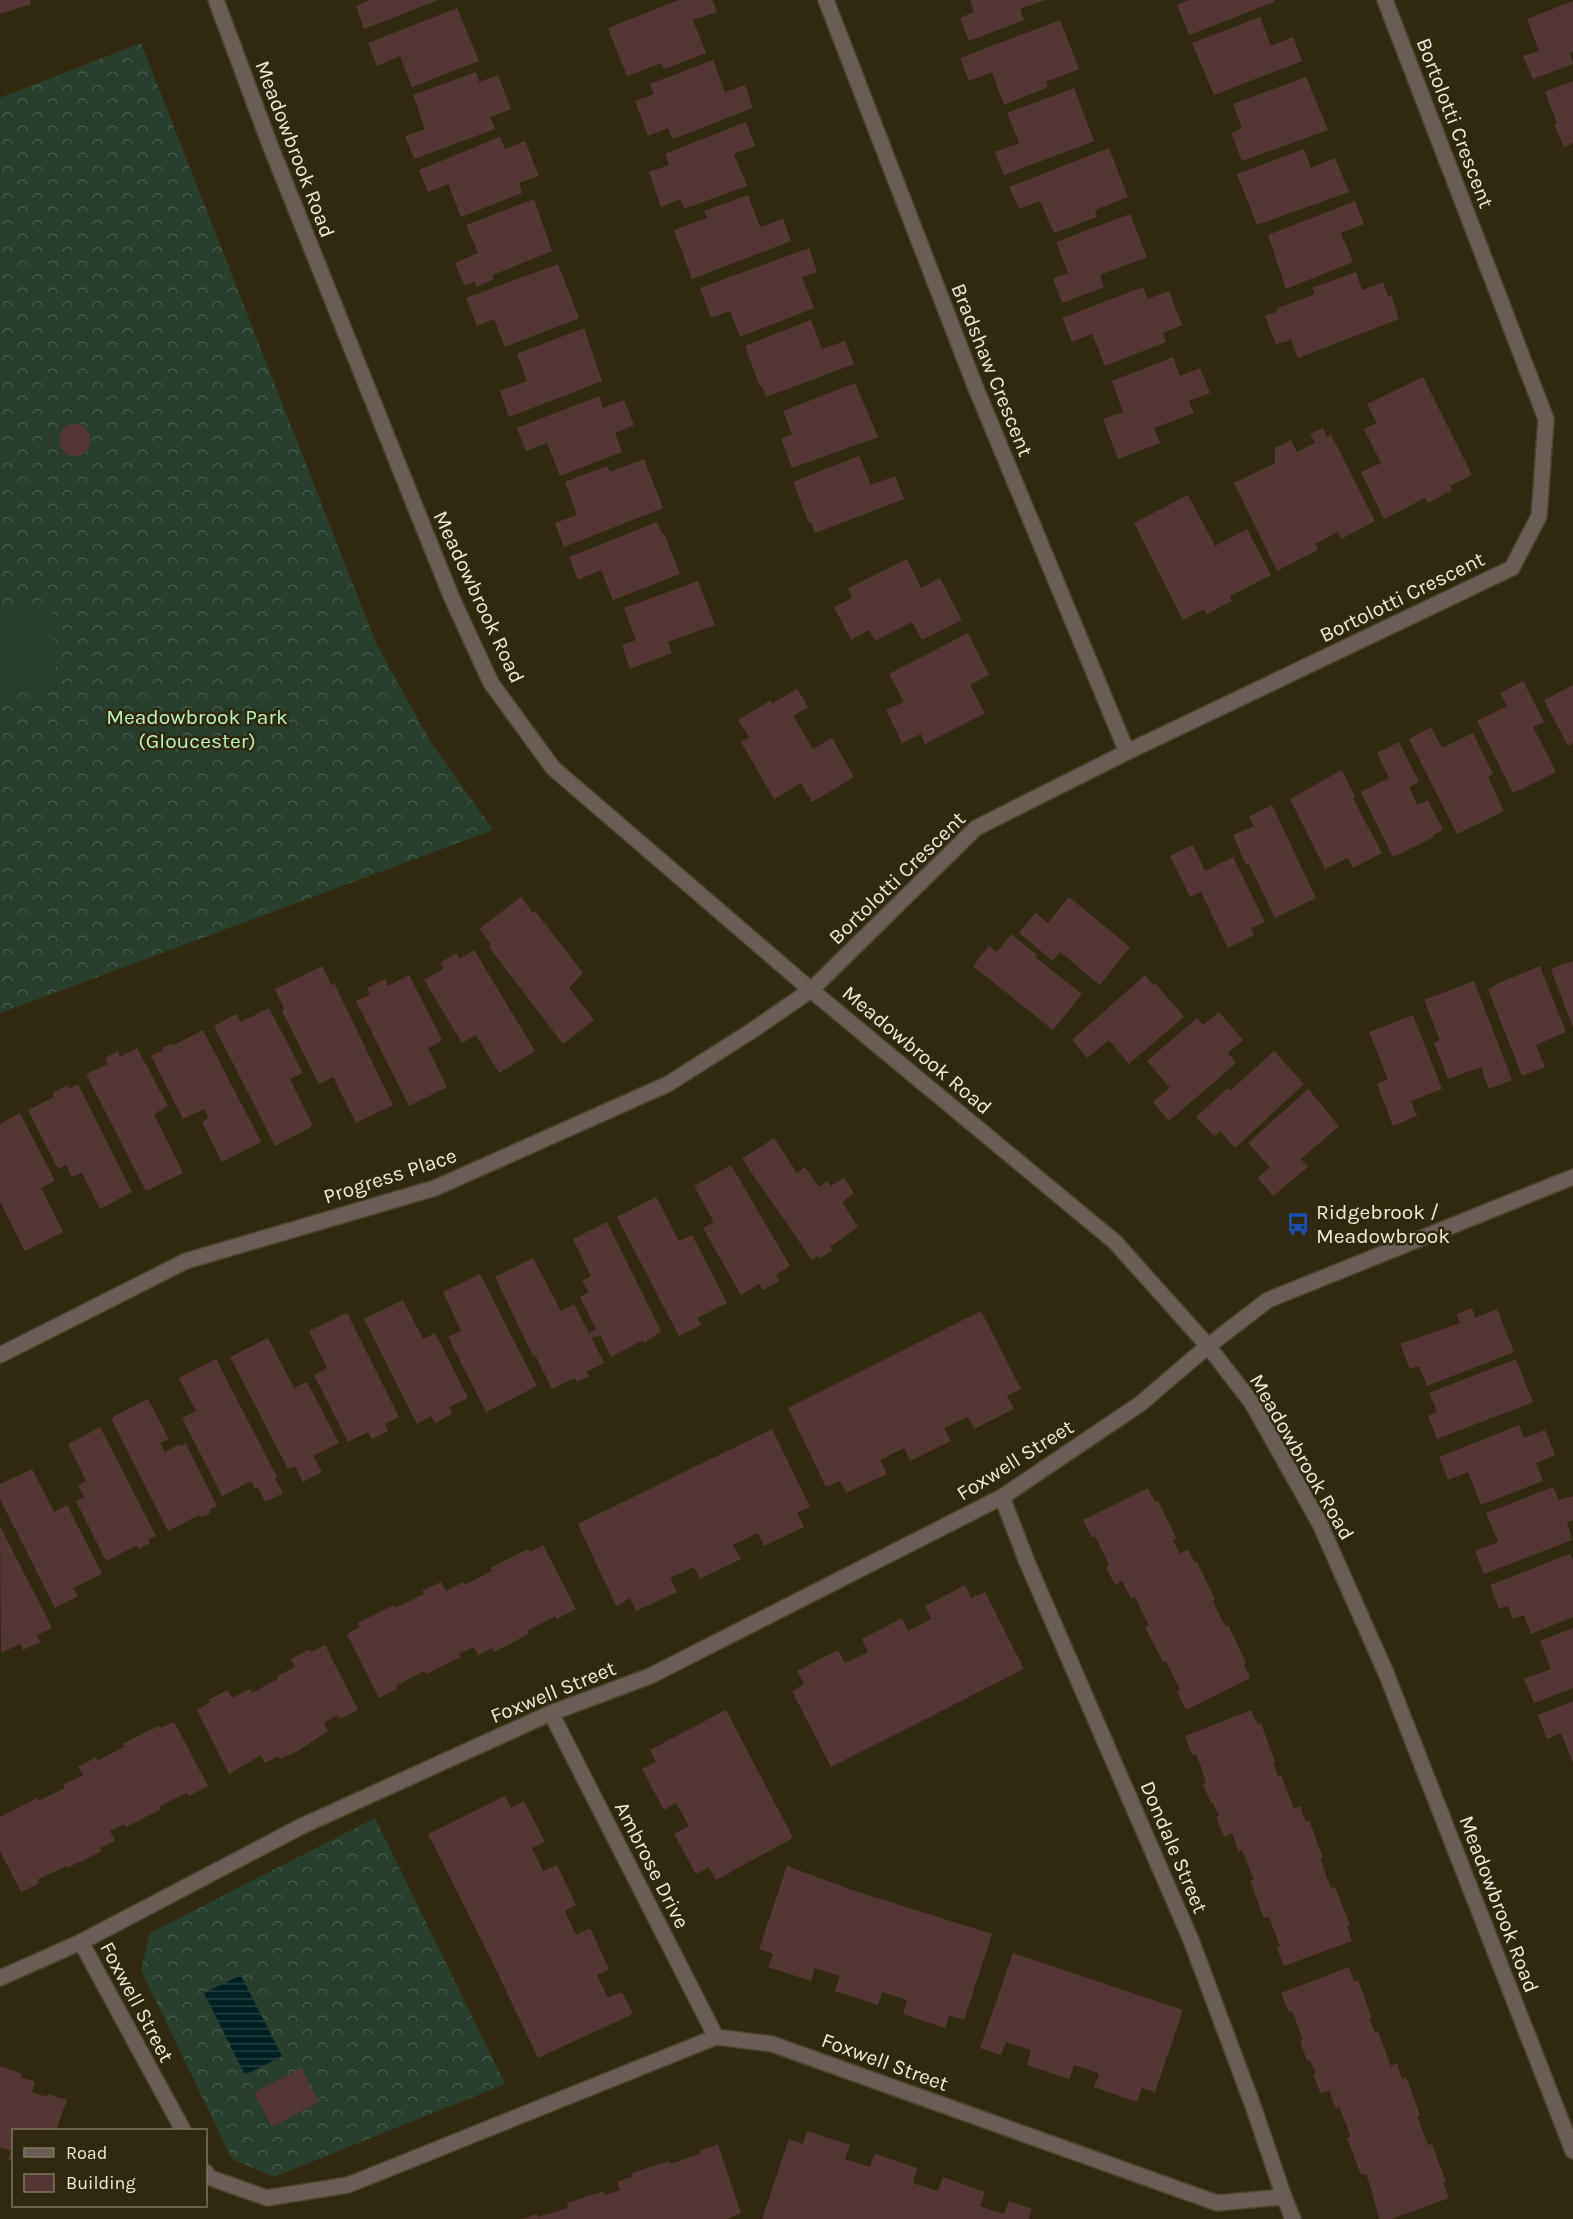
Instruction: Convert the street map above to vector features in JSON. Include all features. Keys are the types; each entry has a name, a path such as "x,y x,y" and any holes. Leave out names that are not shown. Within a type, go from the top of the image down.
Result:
{"street":[{"name":"Meadowbrook Road","path":"216,0 270,145 446,585 491,683 554,768 811,990 1115,1242 1208,1346 1252,1403 1320,1524 1386,1673 1573,2151"},
{"name":"Bradshaw Crescent","path":"826,0 975,386 1127,752"},
{"name":"Bortolotti Crescent","path":"811,990 976,828 1127,752 1512,568 1539,516 1546,419 1385,0"},
{"name":"Progress Place","path":"0,1355 186,1261 435,1188 668,1084 811,990"},
{"name":"Foxwell Street","path":"182,2129 81,1942 302,1826 551,1713 650,1676 1002,1497 1140,1404 1208,1346 1268,1300 1573,1177"},
{"name":"Dondale Street","path":"1002,1497 1027,1562 1191,1940 1293,2219"},
{"name":"Ambrose Drive","path":"551,1713 716,2037"},
{"path":"0,1978 81,1942"},
{"name":"Foxwell Street","path":"207,2174 208,2177 267,2198 348,2185 716,2037 772,2044 1217,2203 1284,2197"}],"green space":[{"name":"Meadowbrook Park (Gloucester)","path":"141,43 376,643 430,741 493,830 0,1013 0,98"},
{"path":"52,606 57,688 0,691 0,609"},
{"path":"375,1818 505,2084 274,2177 232,2159 141,1970 150,1933"}],"water":[{"path":"241,1975 282,2056 245,2075 204,1993"}],"building":[{"path":"0,0 30,0 31,4 0,14"},
{"path":"370,0 438,0 364,29 356,6"},
{"path":"679,0 712,0 717,12 693,20 706,53 664,69 661,63 627,76 608,28"},
{"path":"970,0 1045,0 1020,9 1024,20 969,41 960,18 974,12"},
{"path":"1189,0 1274,0 1274,2 1189,35 1177,5"},
{"path":"1573,1 1573,52 1570,53 1573,64 1533,79 1523,56 1539,51 1527,19"},
{"path":"457,8 479,61 412,87 400,56 377,66 368,43"},
{"path":"1260,17 1271,46 1293,37 1302,61 1214,95 1192,43"},
{"path":"1060,20 1079,69 1046,82 1048,87 1004,105 992,72 969,81 960,58"},
{"path":"713,60 725,92 745,85 753,108 673,139 668,128 648,136 635,101 654,94 650,84"},
{"path":"476,72 479,82 498,75 511,109 490,117 495,129 414,159 405,136 425,129 413,95"},
{"path":"1306,77 1328,130 1242,161 1231,133 1242,128 1233,104"},
{"path":"1573,81 1573,143 1564,147 1554,124 1557,123 1545,92"},
{"path":"1074,88 1094,141 1004,175 995,152 1019,143 1007,113"},
{"path":"746,122 755,146 734,154 747,186 684,209 680,199 661,207 649,172 669,165 665,154"},
{"path":"500,137 505,149 525,141 539,176 519,183 522,193 461,217 448,184 428,192 419,170"},
{"path":"1109,148 1128,197 1095,210 1097,217 1054,233 1040,201 1019,209 1009,187"},
{"path":"1304,149 1311,168 1335,158 1349,192 1257,225 1237,174"},
{"path":"748,195 760,227 783,219 791,241 692,279 674,230 707,218 704,211"},
{"path":"534,199 552,251 493,275 494,279 476,287 475,282 464,285 455,263 478,253 466,225"},
{"path":"1355,201 1364,224 1341,233 1353,262 1286,289 1268,235"},
{"path":"1130,214 1147,257 1100,275 1104,287 1062,303 1053,279 1068,273 1056,242"},
{"path":"809,248 817,272 802,277 814,308 740,337 730,311 711,318 700,288"},
{"path":"558,264 579,318 505,347 494,319 477,326 466,298"},
{"path":"1356,272 1362,290 1383,282 1388,297 1391,295 1399,319 1298,358 1291,340 1276,344 1265,316 1276,312 1278,308 1315,294 1312,288"},
{"path":"1143,287 1148,299 1169,291 1182,325 1163,333 1166,342 1105,366 1092,334 1072,342 1062,318"},
{"path":"811,320 822,349 845,341 854,364 766,397 745,346"},
{"path":"584,328 602,381 509,417 500,391 527,381 517,354"},
{"path":"1173,357 1180,376 1200,368 1210,393 1189,401 1194,413 1154,428 1160,443 1118,459 1103,419 1123,412 1112,381"},
{"path":"1423,377 1472,475 1450,486 1452,490 1428,503 1425,498 1384,519 1361,472 1381,463 1364,429 1377,423 1367,404"},
{"path":"855,383 878,437 792,468 781,439 792,434 783,411"},
{"path":"599,396 603,408 624,400 634,425 615,433 622,452 560,476 547,443 526,451 517,428"},
{"path":"75,424 86,429 91,440 86,451 75,456 64,451 59,440 64,429"},
{"path":"1323,428 1327,437 1331,435 1375,521 1341,539 1338,532 1315,544 1318,550 1277,571 1234,483 1275,463 1275,448 1291,440 1297,452 1315,443 1310,434"},
{"path":"859,456 871,485 895,476 904,499 815,533 793,482"},
{"path":"644,459 663,508 564,547 555,523 577,515 565,482 607,466 610,472"},
{"path":"1188,495 1215,546 1247,529 1271,575 1230,596 1232,601 1207,614 1204,609 1183,620 1134,523"},
{"path":"657,522 662,534 664,533 680,574 613,600 601,570 578,580 569,557"},
{"path":"907,559 921,588 940,578 962,620 922,640 912,622 875,641 869,630 851,640 834,607 852,598 848,588"},
{"path":"698,581 715,625 668,642 672,653 630,669 622,645 636,640 624,608"},
{"path":"968,633 989,675 970,685 985,713 925,744 921,734 902,743 886,710 904,702 889,674"},
{"path":"1523,681 1544,722 1533,727 1556,772 1513,793 1477,721 1507,706 1500,693"},
{"path":"1573,685 1573,743 1568,746 1544,700"},
{"path":"797,689 808,707 793,716 813,749 832,738 854,777 812,802 801,783 774,799 741,742 749,737 738,720 771,700 772,704"},
{"path":"1431,727 1442,748 1473,733 1493,774 1488,777 1504,811 1457,834 1409,739"},
{"path":"1399,742 1419,782 1409,787 1417,805 1428,800 1443,830 1433,835 1434,837 1393,857 1361,792 1389,778 1377,753"},
{"path":"1342,770 1355,797 1353,799 1382,853 1353,868 1348,858 1325,869 1290,799"},
{"path":"1272,805 1316,898 1275,918 1249,864 1246,865 1233,835 1254,826 1249,817"},
{"path":"1193,845 1205,871 1233,857 1265,922 1251,928 1254,935 1228,948 1201,892 1190,897 1170,856"},
{"path":"521,897 533,913 535,911 583,973 569,988 594,1020 563,1044 489,947 491,944 479,929"},
{"path":"1069,897 1130,947 1100,985 1060,952 1053,961 1019,933 1035,913 1048,923"},
{"path":"1011,934 1037,955 1035,957 1082,994 1053,1030 973,966 989,946 997,952"},
{"path":"474,950 535,1051 499,1073 476,1035 462,1043 424,980 443,969 440,963 456,953 459,959"},
{"path":"1573,961 1573,1028 1551,969"},
{"path":"322,966 331,985 334,983 393,1105 356,1123 333,1077 319,1084 282,1011 284,1009 275,989"},
{"path":"1540,966 1566,1032 1536,1045 1545,1067 1522,1076 1488,989"},
{"path":"409,975 442,1040 428,1048 447,1087 409,1106 356,1001 370,995 367,988 385,979 388,986"},
{"path":"1145,975 1153,985 1155,983 1184,1017 1129,1064 1109,1040 1087,1058 1072,1040"},
{"path":"1474,981 1512,1080 1489,1089 1481,1067 1448,1079 1434,1043 1440,1040 1424,1000"},
{"path":"269,1008 303,1073 290,1079 313,1126 275,1146 214,1026 236,1014 241,1022"},
{"path":"1219,1012 1243,1040 1228,1053 1236,1063 1169,1121 1153,1102 1170,1088 1147,1061 1197,1018 1203,1025"},
{"path":"1413,1015 1442,1089 1411,1101 1417,1116 1393,1126 1377,1084 1388,1079 1369,1032"},
{"path":"203,1030 261,1142 222,1162 202,1122 209,1118 204,1109 183,1119 151,1056 163,1050 162,1048 171,1044 172,1046"},
{"path":"137,1048 168,1106 154,1114 183,1173 146,1191 86,1074 108,1064 105,1058 118,1051 120,1057"},
{"path":"1274,1051 1304,1084 1235,1148 1220,1131 1214,1136 1196,1117 1228,1088 1230,1091"},
{"path":"78,1084 132,1192 100,1209 82,1173 72,1177 66,1165 58,1169 28,1110 54,1097 53,1093 68,1085 69,1089"},
{"path":"1308,1089 1339,1126 1301,1159 1308,1167 1273,1196 1258,1178 1270,1167 1248,1143"},
{"path":"20,1113 55,1181 41,1188 63,1232 25,1251 0,1202 0,1124"},
{"path":"774,1138 797,1173 805,1167 819,1187 827,1181 831,1186 844,1178 854,1193 842,1202 858,1227 830,1247 833,1250 820,1258 818,1256 812,1260 742,1159"},
{"path":"731,1165 790,1266 776,1275 779,1281 763,1290 759,1284 741,1295 703,1228 714,1222 694,1186"},
{"path":"656,1197 679,1241 692,1235 727,1303 697,1318 701,1325 679,1336 617,1217"},
{"path":"607,1222 661,1331 644,1343 643,1340 611,1357 601,1336 591,1337 604,1363 586,1372 589,1376 577,1382 575,1378 552,1389 535,1355 533,1356 495,1277 533,1258 561,1311 574,1304 589,1333 596,1329 580,1297 589,1292 582,1281 591,1276 573,1239"},
{"path":"480,1274 537,1386 486,1412 448,1337 461,1331 443,1292"},
{"path":"403,1300 423,1339 435,1333 468,1398 449,1407 452,1414 435,1423 431,1416 417,1424 364,1319"},
{"path":"1472,1308 1475,1318 1497,1309 1514,1352 1427,1386 1419,1366 1410,1369 1400,1344 1460,1323 1456,1314"},
{"path":"981,1311 1021,1389 1007,1396 1014,1409 974,1429 968,1417 944,1428 951,1441 910,1461 904,1448 880,1460 887,1474 846,1493 840,1481 826,1487 788,1408"},
{"path":"347,1313 399,1417 385,1424 388,1431 372,1439 368,1432 348,1442 314,1375 327,1368 309,1331"},
{"path":"268,1338 294,1388 307,1382 339,1443 313,1456 322,1472 303,1482 295,1466 288,1469 230,1357"},
{"path":"216,1359 283,1493 265,1502 258,1487 255,1489 251,1481 222,1496 182,1418 196,1411 179,1378"},
{"path":"1516,1359 1533,1402 1437,1439 1428,1416 1437,1412 1429,1393"},
{"path":"148,1399 169,1439 160,1443 165,1452 180,1444 181,1446 186,1444 217,1506 209,1510 210,1513 201,1517 199,1515 168,1531 111,1418"},
{"path":"1519,1425 1524,1438 1545,1430 1555,1455 1536,1463 1543,1481 1481,1505 1468,1472 1448,1480 1439,1457"},
{"path":"100,1427 156,1536 149,1539 150,1543 139,1549 137,1545 106,1561 76,1501 84,1497 78,1485 86,1481 68,1444"},
{"path":"772,1429 810,1507 797,1513 804,1527 764,1546 758,1533 733,1545 741,1559 700,1579 694,1567 670,1578 677,1592 636,1611 630,1598 616,1606 578,1524"},
{"path":"32,1469 54,1512 67,1505 102,1574 73,1588 78,1596 55,1608 0,1499 0,1484"},
{"path":"1553,1487 1559,1500 1573,1496 1573,1520 1567,1522 1572,1540 1484,1574 1475,1551 1498,1542 1486,1513"},
{"path":"1148,1488 1155,1502 1158,1501 1177,1539 1173,1540 1180,1554 1188,1549 1195,1563 1197,1562 1215,1599 1213,1601 1218,1612 1226,1627 1228,1625 1246,1663 1244,1664 1250,1678 1186,1710 1177,1692 1180,1690 1166,1661 1163,1662 1145,1627 1149,1626 1135,1597 1131,1598 1122,1581 1115,1585 1106,1567 1109,1565 1095,1536 1092,1538 1083,1520"},
{"path":"0,1526 52,1628 37,1635 40,1642 23,1650 20,1644 1,1653"},
{"path":"543,1545 576,1609 557,1619 555,1616 528,1630 529,1634 494,1652 492,1648 478,1655 474,1647 459,1654 461,1657 426,1674 424,1671 379,1698 347,1634 360,1627 358,1623 394,1605 395,1608 424,1594 422,1591 441,1582 446,1591 463,1582 465,1585 492,1571 490,1568 528,1549 530,1552"},
{"path":"1570,1554 1573,1561 1573,1617 1531,1634 1524,1615 1513,1619 1508,1606 1499,1609 1490,1585"},
{"path":"965,1585 971,1598 985,1592 1024,1669 831,1767 792,1691 804,1684 797,1671 838,1650 845,1663 868,1652 862,1639 902,1618 908,1631 931,1619 925,1606"},
{"path":"1573,1628 1573,1688 1534,1703 1524,1679 1551,1669 1540,1641"},
{"path":"325,1645 358,1710 340,1719 338,1715 324,1723 328,1731 298,1751 280,1759 278,1756 265,1763 261,1755 229,1774 197,1710 210,1702 208,1700 228,1690 232,1698 250,1689 252,1693 295,1667 291,1659 310,1649 311,1652"},
{"path":"1573,1701 1573,1763 1561,1733 1547,1739 1538,1715"},
{"path":"726,1710 793,1838 716,1880 709,1867 696,1874 674,1834 689,1826 676,1803 664,1810 642,1769 656,1762 650,1750"},
{"path":"1251,1710 1258,1725 1261,1723 1278,1776 1281,1775 1294,1809 1300,1806 1306,1822 1309,1820 1331,1888 1335,1887 1350,1925 1347,1926 1352,1941 1284,1966 1277,1948 1280,1946 1269,1917 1264,1918 1250,1881 1254,1880 1242,1850 1239,1852 1232,1833 1224,1837 1216,1817 1219,1816 1203,1784 1206,1783 1200,1764 1196,1754 1192,1755 1185,1736"},
{"path":"174,1722 208,1786 189,1796 187,1793 159,1806 161,1809 126,1827 124,1824 110,1831 115,1841 100,1848 102,1851 37,1880 39,1883 21,1892 0,1851 0,1817 37,1798 38,1801 65,1788 63,1785 83,1775 78,1767 96,1757 97,1761 124,1747 123,1744 142,1734"},
{"path":"505,1796 511,1808 524,1801 545,1842 532,1848 543,1871 557,1865 576,1905 565,1911 576,1935 590,1928 609,1969 597,1975 608,1998 622,1992 633,2014 538,2058 428,1834"},
{"path":"787,1866 852,1890 992,1934 964,2020 949,2015 945,2028 903,2014 907,2000 882,1992 878,2005 835,1991 840,1976 815,1968 811,1981 768,1967 773,1954 759,1949"},
{"path":"1013,1953 1183,2010 1155,2092 1142,2088 1137,2102 1094,2087 1099,2074 1085,2068 1074,2065 1069,2079 1027,2065 1031,2050 1006,2042 1001,2055 980,2048"},
{"path":"1349,1967 1354,1982 1358,1980 1372,2019 1369,2019 1375,2033 1378,2032 1391,2066 1397,2063 1402,2079 1406,2077 1420,2115 1417,2116 1428,2145 1432,2144 1446,2182 1443,2183 1449,2198 1391,2219 1379,2219 1366,2174 1361,2175 1347,2138 1351,2137 1339,2107 1336,2109 1329,2090 1321,2094 1313,2074 1316,2074 1310,2060 1307,2061 1300,2041 1303,2040 1296,2021 1292,2011 1289,2012 1281,1993"},
{"path":"0,2066 22,2074 20,2077 35,2082 32,2092 67,2100 56,2129 12,2129 12,2161 8,2160 11,2151 0,2147"},
{"path":"301,2068 319,2102 272,2127 254,2093"},
{"path":"807,2131 850,2145 845,2159 870,2167 875,2154 917,2168 913,2183 938,2191 943,2177 985,2192 980,2206 988,2209 1004,2214 1009,2201 1032,2209 1029,2219 762,2219 789,2139 803,2144"},
{"path":"718,2144 741,2213 727,2219 522,2219 568,2208 567,2203 604,2191 605,2195 620,2190 617,2182 633,2176 632,2173 700,2154 699,2151"}],"place":[{"name":"Ridgebrook / Meadowbrook","path":"1298,1224"}]}
